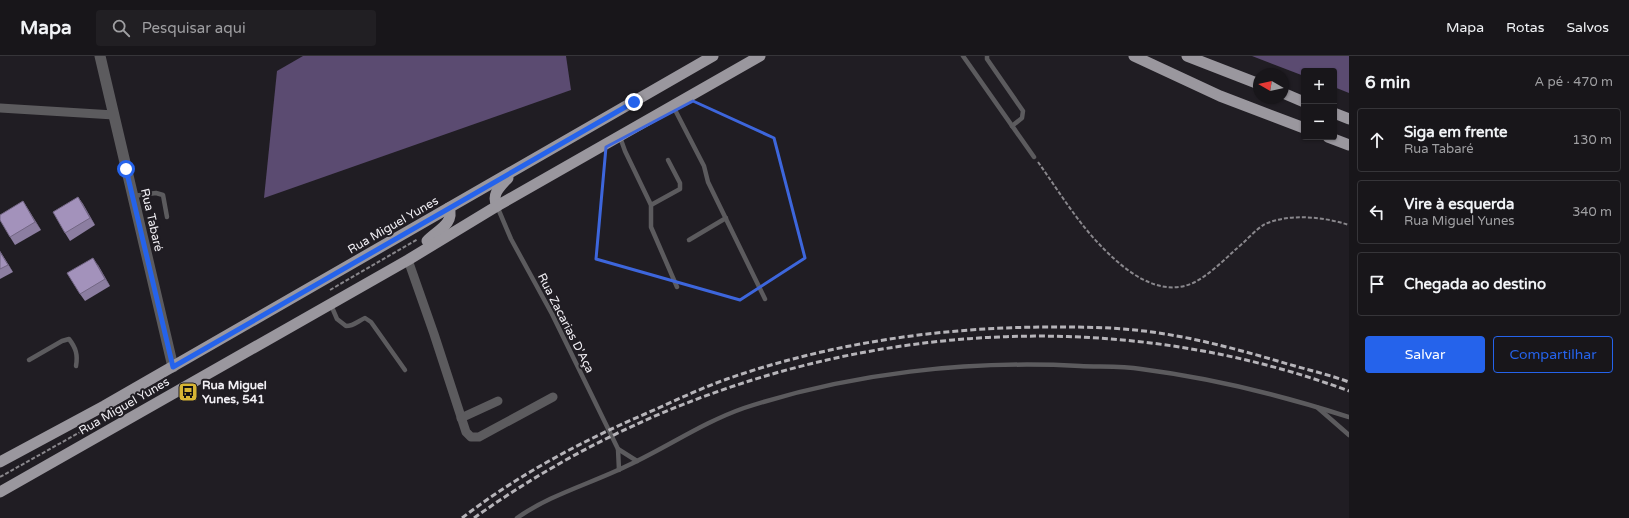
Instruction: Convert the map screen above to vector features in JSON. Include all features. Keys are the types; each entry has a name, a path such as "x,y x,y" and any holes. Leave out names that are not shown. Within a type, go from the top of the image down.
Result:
{"main road":[{"name":"Rua Miguel Yunes","path":"0,462 173,367 713,56"},
{"name":"Rua Miguel Yunes","path":"0,492 408,260 497,206 760,56"},
{"path":"747,64 766,56"},
{"path":"1134,56 1220,96 1301,127"},
{"path":"1187,56 1253,82"},
{"path":"1289,96 1301,101"},
{"path":"1337,114 1349,119"},
{"path":"1336,140 1349,145"},
{"path":"497,206 495,200 497,189 515,170"},
{"path":"424,249 427,240 449,221 449,208"}],"street":[{"name":"Rua Tabaré","path":"100,56 173,367"},
{"path":"0,108 114,115"},
{"path":"408,260 461,418 466,432 471,437 479,437 553,397"},
{"path":"461,418 498,401"}],"lane":[{"path":"963,56 1033,159"},
{"path":"987,56 1023,111 1022,118 1012,126"},
{"path":"673,106 704,166 708,182 765,299"},
{"path":"620,136 625,151 651,205 651,227 677,287"},
{"path":"651,205 680,189 680,184 668,160"},
{"path":"133,196 156,193 163,195 167,217"},
{"name":"Rua Zacarias D'Aça","path":"497,206 511,239 552,314 618,449"},
{"path":"689,240 726,218"},
{"path":"330,303 337,319 346,326 353,326 365,318 371,322 405,370"},
{"path":"29,360 62,341 69,339 77,352 78,358 76,366"},
{"path":"517,518 554,497 619,470 697,428 742,409 802,391 880,376 951,368 1047,364 1139,369 1219,382 1315,406 1349,417"},
{"path":"1315,406 1349,435"},
{"path":"618,449 637,461"},
{"path":"618,449 619,470"}],"path":[{"path":"1033,159 1037,161 1077,217 1100,245 1127,270 1153,284 1164,287 1179,287 1195,282 1211,271 1264,224 1287,218 1317,219 1349,225"}],"highlighted area":[{"path":"693,101 774,138 805,258 740,300 596,259 606,147"}],"shaded area":[{"path":"303,56 566,56 571,90 264,198 277,71"},
{"path":"1252,56 1349,56 1349,93 1337,88 1337,68 1301,68 1301,75 1289,70 1289,68 1283,68"}],"building":[{"path":"78,197 90,218 65,233 53,212"},
{"path":"23,201 35,222 10,237 0,220 0,215"},
{"path":"0,252 8,265 0,269"},
{"path":"93,258 105,279 80,294 67,273"}],"railway":[{"path":"462,518 483,502 550,460 597,436 696,391 766,366 846,347 887,340 927,334 1009,328 1082,327 1124,329 1172,335 1227,347 1349,382"},
{"path":"474,518 572,457 676,407 784,371 896,347 1010,337 1124,340 1238,358 1349,391"}],"place":[{"name":"Rua Miguel Yunes, 541","path":"188,392"}],"route":[{"path":"126,169 173,367 634,102"}]}
